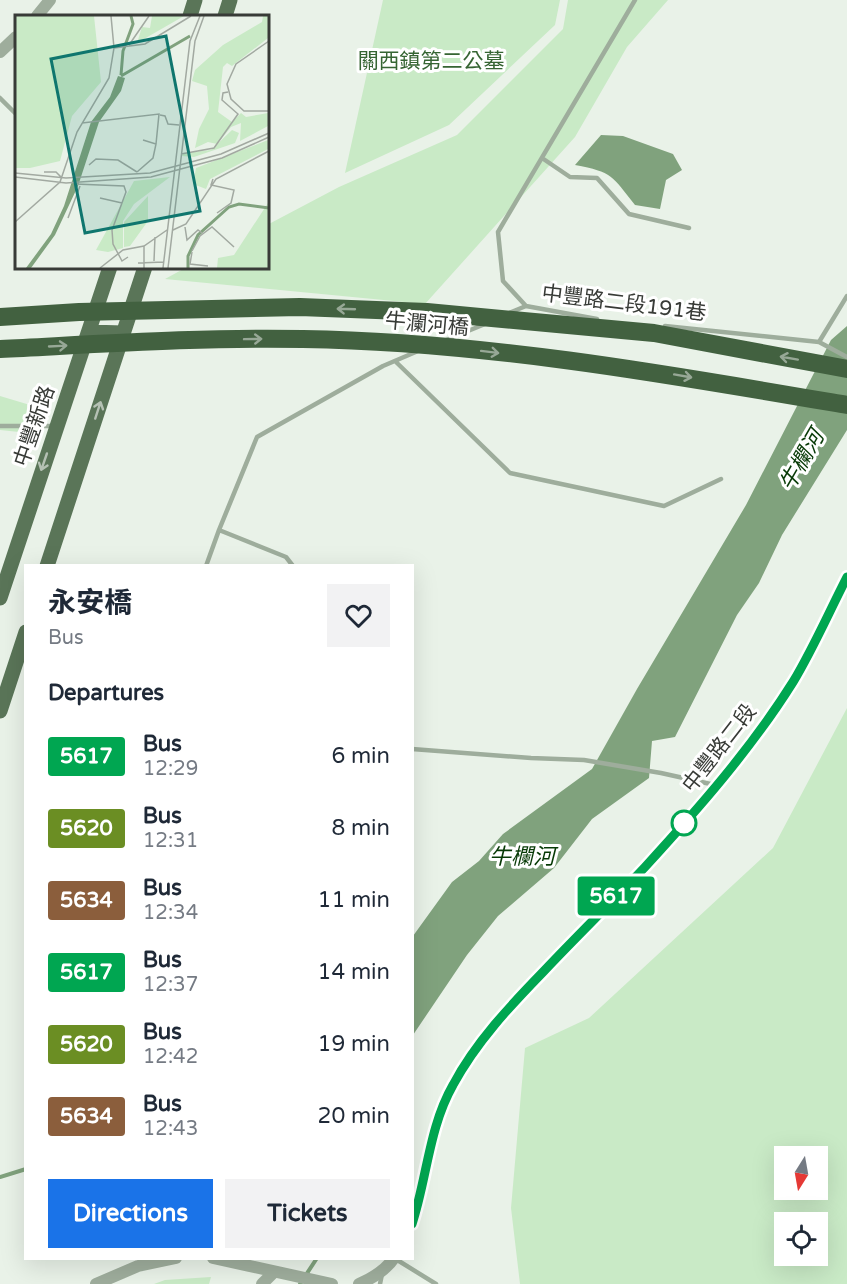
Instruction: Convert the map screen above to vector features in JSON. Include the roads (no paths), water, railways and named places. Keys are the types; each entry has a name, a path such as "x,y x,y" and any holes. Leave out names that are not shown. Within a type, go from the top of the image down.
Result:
{"highway":[{"name":"牛瀾河橋","path":"0,317 79,312 300,307 427,312 654,333 847,369"},
{"name":"牛瀾河橋","path":"0,349 169,341 303,339 426,345 651,371 847,405"}],"main road":[{"path":"190,15 195,0"},
{"path":"225,15 230,0"},
{"name":"中豐新路","path":"0,598 110,268"},
{"path":"48,564 145,268"},
{"path":"89,332 123,333"},
{"path":"0,711 24,636"}],"street":[{"path":"38,15 50,0"},
{"path":"0,52 15,37"},
{"name":"中豐路二段","path":"414,1218 443,1108 464,1066 490,1030 718,786 793,682 847,577"},
{"path":"96,1284 138,1266 166,1260"},
{"path":"222,1260 332,1284"},
{"path":"359,1284 381,1278 393,1260"},
{"path":"262,1284 274,1272"}],"lane":[{"name":"中豐路二段191巷","path":"603,320 526,306 503,281 498,232 636,0"},
{"path":"0,98 15,113"},
{"path":"542,158 570,177 597,178 629,214 689,228"},
{"path":"819,342 847,296"},
{"path":"207,564 257,437 395,361 526,306"},
{"name":"中豐路二段191巷","path":"660,326 819,342 847,357"},
{"path":"395,361 510,473 664,506 721,479"},
{"path":"0,426 57,426"},
{"path":"219,530 286,558 291,564"},
{"path":"414,749 584,760 661,773 718,786"},
{"path":"397,1260 436,1284"}],"water":[{"path":"601,135 623,136 673,154 682,170 666,180 660,209 635,205 616,181 605,173 575,165"},
{"name":"牛欄河","path":"847,326 847,430 782,535 759,583 737,615 675,737 652,741 649,778 592,819 554,868 498,916 467,955 414,1034 414,935 452,882 479,861 503,834 592,769 746,505 831,340"}],"waterway":[{"name":"牛欄河","path":"0,1177 24,1170"},
{"path":"300,1284 316,1260"}],"park label":[{"name":"關西鎮第二公墓","path":"431,61"}]}
